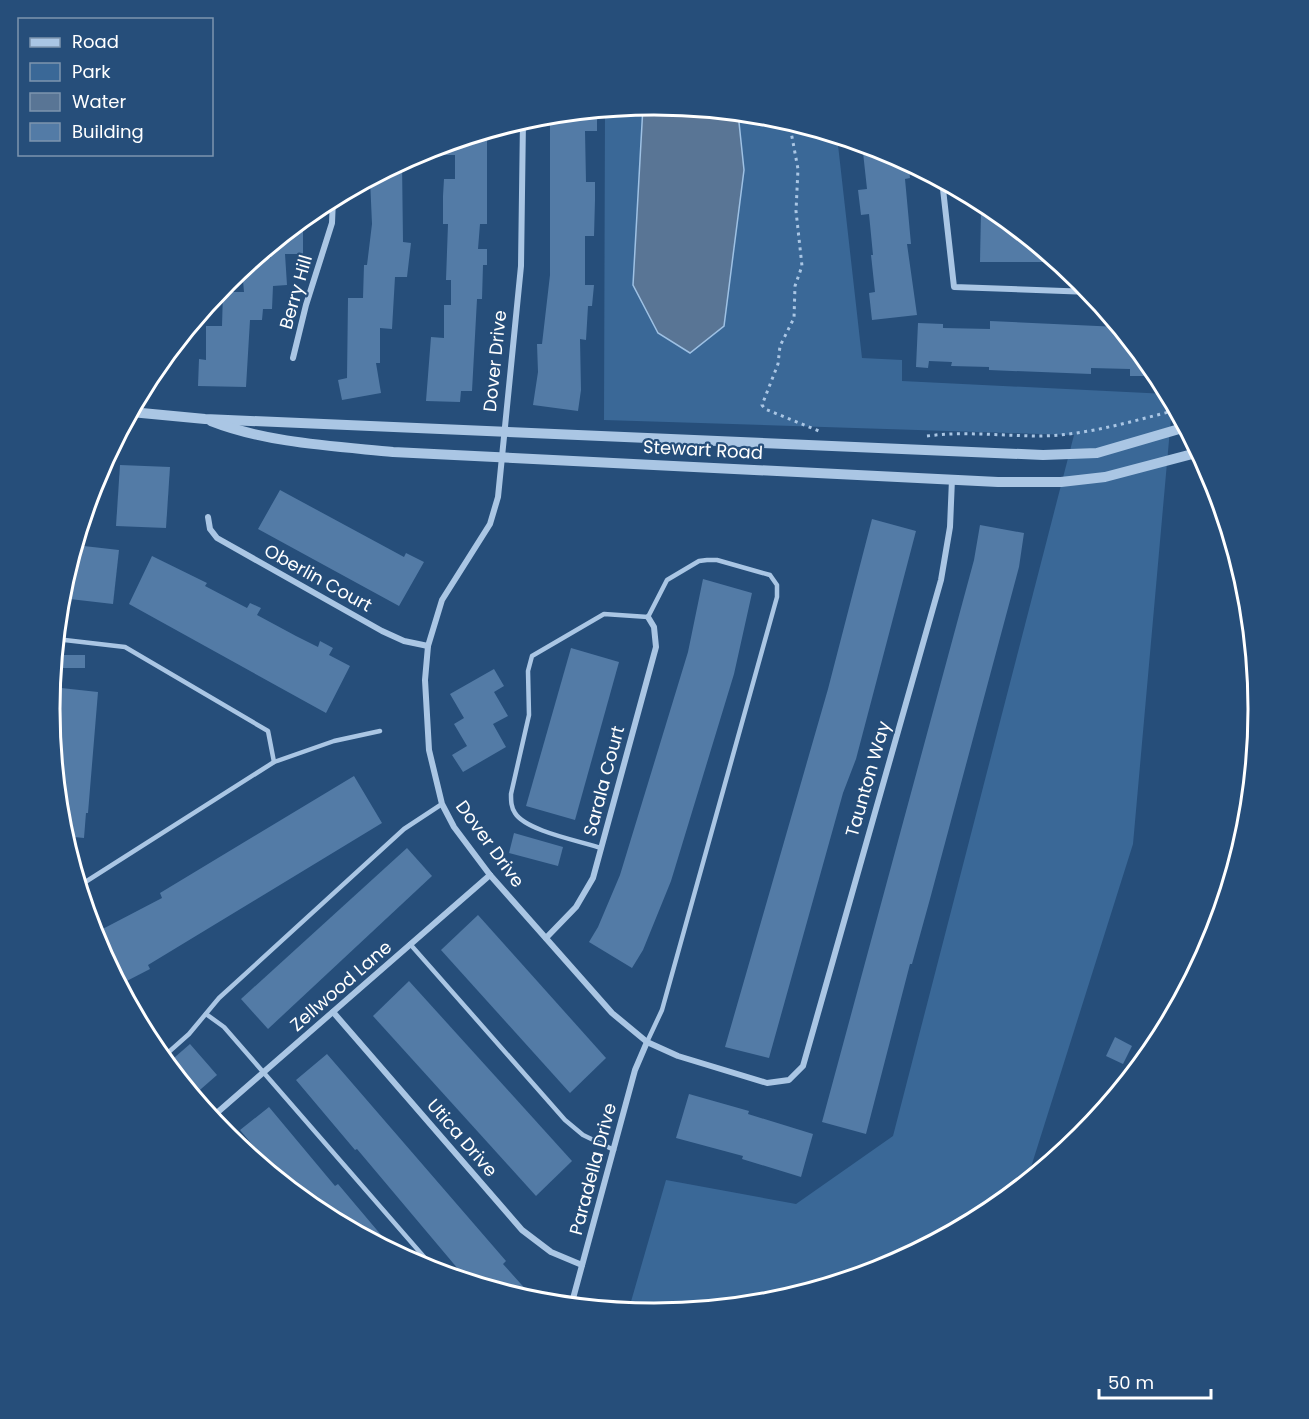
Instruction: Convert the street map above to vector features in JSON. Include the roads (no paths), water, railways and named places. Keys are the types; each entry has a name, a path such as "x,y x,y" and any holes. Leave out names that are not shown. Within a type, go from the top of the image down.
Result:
{"street":[{"name":"Dover Drive","path":"523,130 521,266 502,431 498,497 490,524 441,600 428,646 426,712 434,777 442,804 454,827 490,875 612,1013 647,1042 678,1056 767,1083 789,1080"},
{"path":"943,190 954,287 1077,291"},
{"name":"Berry Hill","path":"293,358 306,306 332,223 333,210"},
{"name":"Stewart Road","path":"140,413 205,419 1043,455 1097,453 1178,429"},
{"name":"Stewart Road","path":"205,419 231,429 329,446 393,452 998,482 1061,482 1106,477 1191,454"},
{"name":"Taunton Way","path":"789,1080 803,1066 940,580 950,527 952,478"},
{"name":"Oberlin Court","path":"208,517 210,530 217,538 382,631 404,641 428,646"},
{"name":"Sarala Court","path":"546,938 576,907 589,888 656,646 654,627 648,617"},
{"name":"Zellwood Lane","path":"218,1112 490,875"},
{"name":"Utica Drive","path":"333,1012 522,1230 551,1252 582,1265"},
{"name":"Paradella Drive","path":"573,1298 635,1070 647,1042"}],"lane":[{"path":"601,848 527,825 514,813 511,794 529,714 529,663 537,651 594,618 613,614 648,617 667,580 699,561 717,560 770,575 777,585 777,597 665,998 647,1042"},
{"path":"64,640 125,647 268,731 274,762"},
{"path":"86,882 274,762 334,741 380,731"},
{"path":"169,1052 189,1034 219,998 404,829 442,804"},
{"path":"410,945 565,1120 583,1135 614,1150"},
{"path":"206,1014 224,1027 425,1258"}],"water":[{"path":"642,115 693,116 739,121 744,170 724,326 690,353 658,333 633,285"}]}
